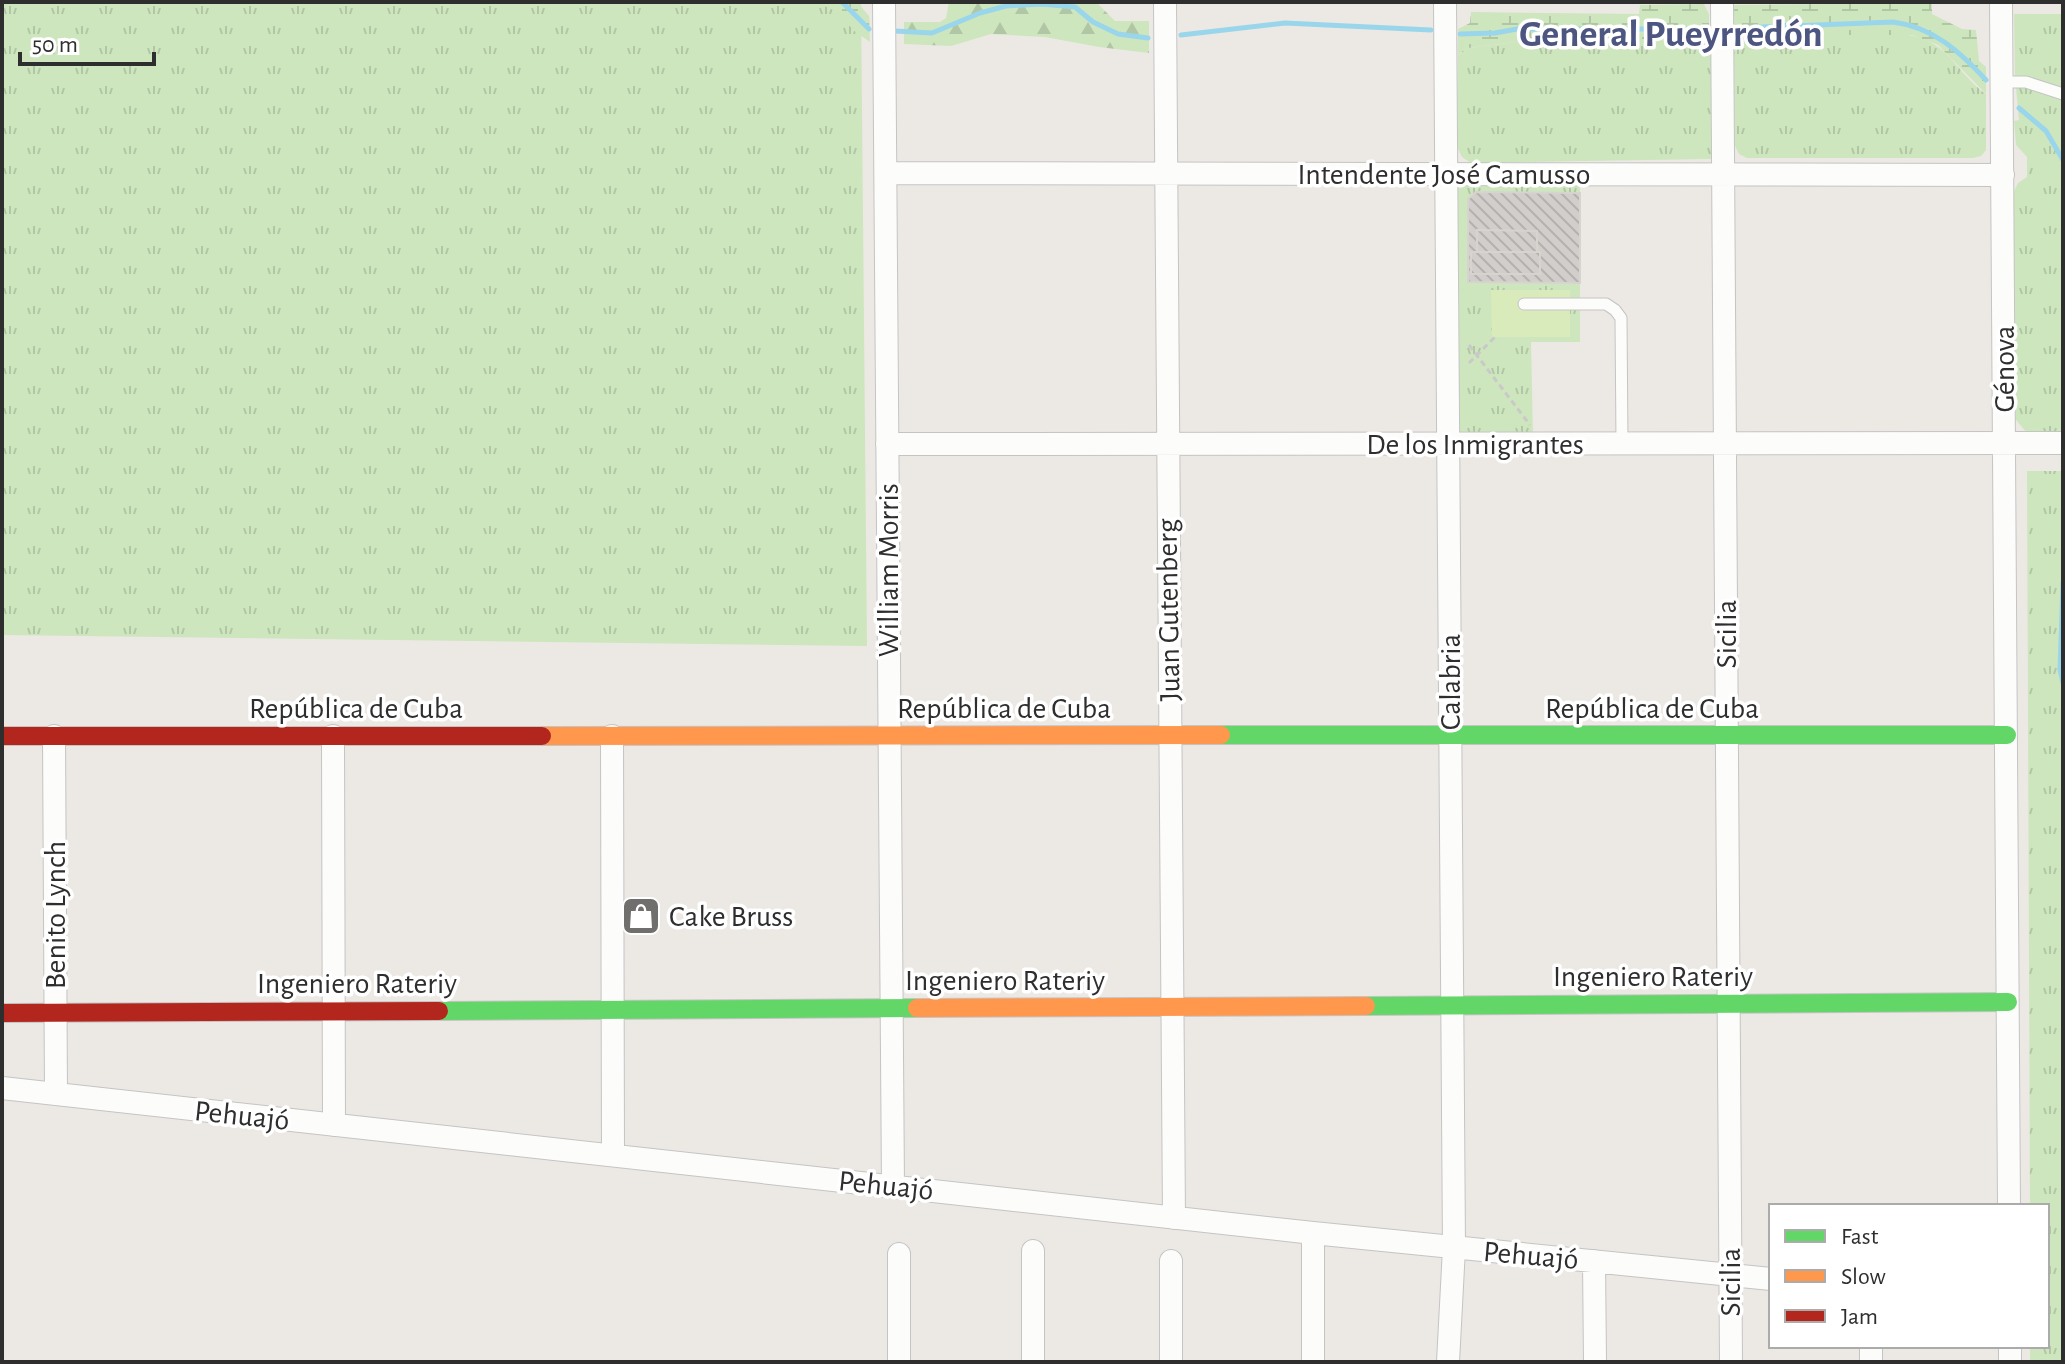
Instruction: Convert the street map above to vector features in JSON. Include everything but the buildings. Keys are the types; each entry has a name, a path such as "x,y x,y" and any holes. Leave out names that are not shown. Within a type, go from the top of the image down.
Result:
{"street":[{"name":"William Morris","path":"884,2 893,1186"},
{"name":"Juan Gutenberg","path":"1165,2 1174,1218"},
{"name":"Calabria","path":"1445,2 1454,1248 1448,1362"},
{"name":"Sicilia","path":"1722,2 1731,1362"},
{"name":"Génova","path":"2001,2 2009,1204"},
{"name":"Intendente José Camusso","path":"886,173 2003,175"},
{"name":"De los Inmigrantes","path":"887,444 2063,443"},
{"name":"República de Cuba","path":"2,736 2007,735"},
{"name":"Benito Lynch","path":"54,736 56,1094"},
{"path":"333,736 334,1125"},
{"path":"612,736 613,1155"},
{"name":"Ingeniero Rateriy","path":"2,1013 2008,1002"},
{"name":"Pehuajó","path":"2,1088 1174,1218 1769,1279"},
{"path":"1313,1233 1313,1362"},
{"path":"1033,1251 1033,1362"},
{"path":"899,1254 899,1362"},
{"path":"1171,1261 1171,1362"},
{"path":"1594,1261 1595,1362"}],"lane":[{"path":"2002,82 2026,82 2063,94"},
{"path":"1524,304 1606,304 1621,318 1622,443"}],"path":[{"path":"1448,384 1495,337"},
{"path":"1465,338 1533,426"}],"green space":[{"path":"2,2 861,2 867,646 3,635"},
{"path":"815,2 857,2 869,16 870,42 853,30 838,12"},
{"path":"949,2 1096,2 1115,21 1149,21 1149,53 1045,37 991,34 951,46 904,44 904,22 940,22 946,18"},
{"path":"1932,3 1932,14 1962,29 1976,30 1979,61 1986,67 1986,94 1938,45 1912,35 1767,35 1734,45 1734,5"},
{"path":"1704,4 1709,14 1709,41 1523,41 1469,48 1458,55 1458,29 1470,23 1471,12 1639,14 1640,5"},
{"path":"2014,14 2063,14 2063,433 2027,433 2016,420 2013,193 2018,183 2027,177 2027,157 2016,145 2014,121 2019,120"},
{"path":"1897,33 1915,36 1940,48 1986,94 1986,150 1981,156 1747,158 1739,154 1735,146 1734,45 1767,35"},
{"path":"1523,41 1715,41 1716,156 1710,159 1471,163 1462,157 1457,147 1458,55 1469,48"},
{"path":"1580,177 1580,193 1476,192 1468,199 1468,282 1580,283 1580,342 1531,342 1533,439 1467,439 1458,432 1457,184"},
{"path":"1491,290 1570,290 1570,337 1492,337"},
{"path":"2027,471 2063,471 2063,1362 2030,1362 2030,1348 2049,1348 2049,1204 2030,1204"}],"waterway":[{"path":"842,2 869,29"},
{"path":"895,31 932,33 1006,6 1041,4 1075,7 1093,22 1118,34 1148,38"},
{"path":"1738,28 1893,22 1933,35 1966,59 1986,80"},
{"path":"1181,35 1285,23 1431,30"},
{"path":"1460,34 1517,29 1708,29"},
{"path":"2019,108 2046,131 2063,160"},
{"path":"2063,582 2060,670 2063,683"}],"traffic: fast":[{"path":"1221,735 2007,735"},
{"path":"1366,1006 2008,1002"},
{"path":"439,1011 917,1008"}],"traffic: slow":[{"path":"542,736 1221,735"},
{"path":"917,1008 1366,1006"}],"traffic: jam":[{"path":"2,736 542,736"},
{"path":"2,1013 439,1011"}],"place":[{"name":"Cake Bruss","path":"641,916"}],"district":[{"name":"General Pueyrredón","path":"1671,33"}]}
